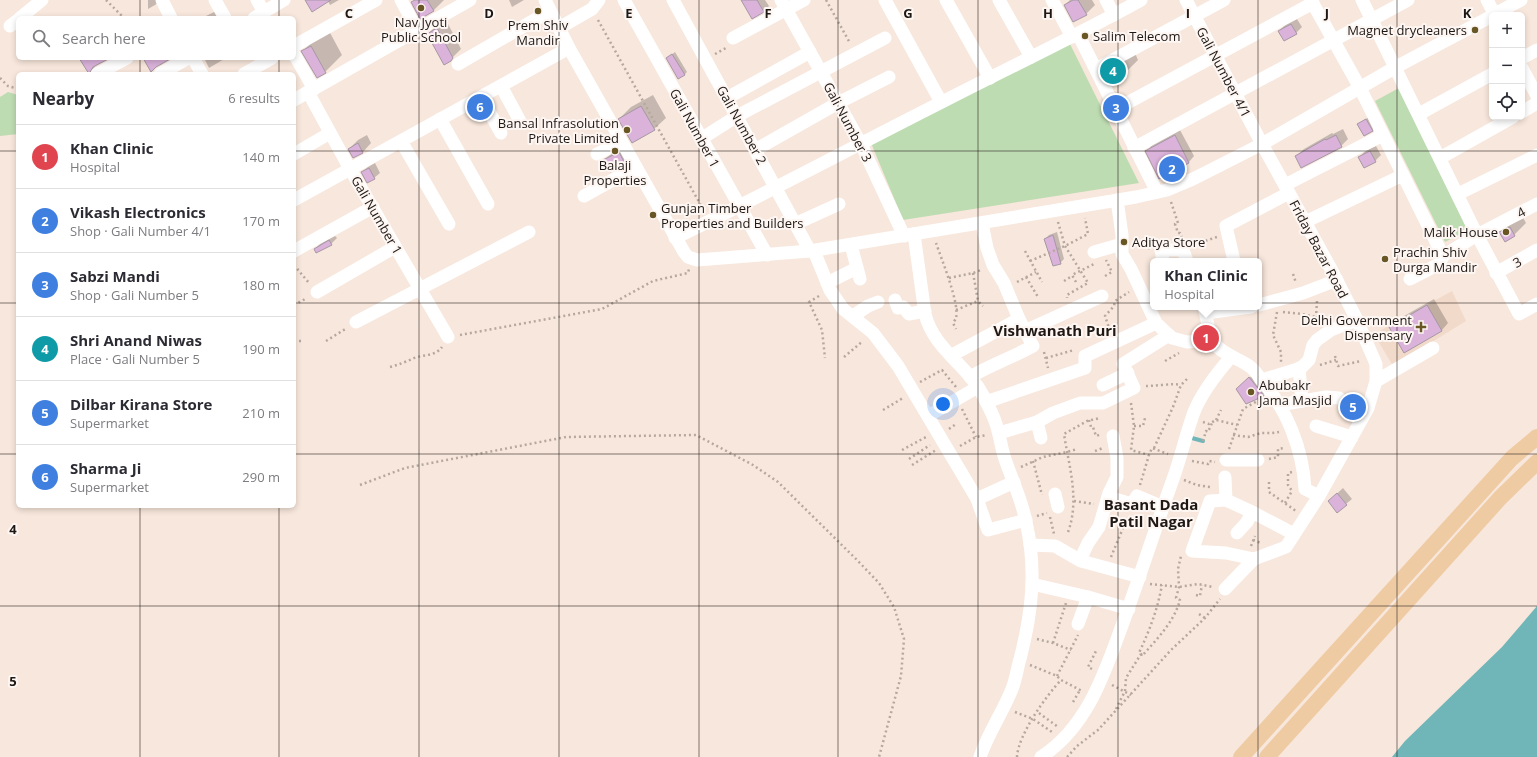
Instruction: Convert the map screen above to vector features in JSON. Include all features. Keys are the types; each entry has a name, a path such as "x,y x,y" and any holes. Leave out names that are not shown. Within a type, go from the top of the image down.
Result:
{"main road":[{"path":"1241,757 1512,458 1537,437"},
{"path":"1267,757 1500,498 1537,462"}],"street":[{"path":"22,16 42,0"},
{"path":"162,0 170,16"},
{"path":"215,0 224,16"},
{"path":"257,0 259,15 284,0"},
{"path":"296,45 376,0"},
{"path":"401,0 417,30"},
{"path":"296,99 470,0"},
{"name":"Gali Number 1","path":"624,0 767,255"},
{"name":"Gali Number 2","path":"673,0 795,224 812,251 828,286 843,309 873,333 892,358 977,499 988,530 1026,520"},
{"path":"733,38 784,5 804,0"},
{"path":"885,0 941,102"},
{"path":"946,0 990,78"},
{"path":"999,0 1031,57"},
{"path":"1052,0 1096,69 1134,148 1162,191"},
{"path":"1106,0 1114,15"},
{"path":"675,238 776,188 941,102 1075,36 1141,0"},
{"name":"Gali Number 4/1","path":"1186,0 1262,144"},
{"path":"1096,69 1224,0"},
{"path":"1362,0 1477,235 1519,314 1537,304"},
{"path":"1134,148 1408,0"},
{"path":"1487,0 1493,12"},
{"path":"1499,12 1521,0"},
{"path":"1116,109 1216,56 1312,2 1360,88 1443,256"},
{"path":"559,28 596,5"},
{"name":"Gali Number 3","path":"784,5 861,144 909,235 916,279 929,325 940,345 952,355 974,382 995,419 1000,444 1026,520 1030,545 1032,584 1031,607 1026,636 1012,688 980,757"},
{"path":"458,64 547,6 621,142 684,252 692,259 715,260 812,251 851,245 1083,206 1162,191 1193,179 1262,144 1396,67 1489,18"},
{"path":"702,139 737,116 885,38"},
{"path":"296,199 569,48"},
{"path":"1525,56 1537,50"},
{"path":"727,98 810,52"},
{"name":"Gali Number 1","path":"296,58 330,133 448,337"},
{"path":"101,72 123,60"},
{"path":"164,72 184,60"},
{"path":"194,60 201,72"},
{"path":"248,72 268,60"},
{"path":"1525,74 1537,96"},
{"path":"1419,114 1489,76"},
{"path":"755,150 838,103 889,77"},
{"path":"501,86 520,121"},
{"path":"481,97 501,133"},
{"path":"1525,110 1537,103"},
{"path":"440,119 488,204"},
{"path":"1440,158 1508,120"},
{"path":"296,153 330,133"},
{"path":"1233,258 1226,226 1287,189 1383,135"},
{"path":"401,141 449,224"},
{"path":"597,154 621,142"},
{"name":"Friday Bazar Road","path":"1254,559 1286,547 1319,496 1368,408 1376,381 1376,364 1357,320 1337,280 1262,144"},
{"path":"1458,194 1537,155"},
{"path":"584,196 636,167"},
{"path":"1305,222 1403,175"},
{"path":"1116,200 1122,235 1122,254 1146,294 1150,306"},
{"path":"795,224 839,204"},
{"name":"4","path":"1410,279 1439,264 1443,256 1477,235 1537,204"},
{"path":"296,250 373,208"},
{"path":"928,416 957,399 974,382 1033,346 993,265 987,248 982,223"},
{"path":"356,322 529,232"},
{"path":"828,286 858,274 851,245"},
{"path":"316,292 395,246"},
{"path":"1094,252 1122,246"},
{"name":"3","path":"1496,273 1537,250"},
{"path":"1162,255 1185,255"},
{"path":"1262,306 1278,305 1337,280"},
{"path":"1025,331 1102,296"},
{"path":"895,300 898,308 903,307 909,314 925,311"},
{"path":"853,316 868,306 878,302"},
{"path":"1152,310 1156,323 1172,338 1187,342 1201,341 1214,344 1231,357 1249,366 1262,380 1276,400 1298,446 1304,471 1305,489 1319,496"},
{"path":"1205,310 1214,344"},
{"path":"952,355 1019,319"},
{"path":"1262,380 1305,365 1309,360 1315,343 1323,336 1331,330 1357,320"},
{"path":"986,402 1085,368 1085,356 1156,323"},
{"path":"999,433 1037,422 1053,412 1080,403 1103,403 1134,388 1123,364 1169,335"},
{"path":"1376,381 1433,348"},
{"path":"1041,757 1051,751 1084,712 1102,679 1129,609 1193,418 1215,376 1231,357"},
{"path":"1299,368 1302,401"},
{"path":"1103,385 1128,373"},
{"path":"1276,400 1302,401 1339,398"},
{"path":"1037,422 1041,438"},
{"path":"1316,426 1352,437"},
{"path":"1080,560 1088,543 1099,527 1108,497 1117,477 1117,458 1113,436"},
{"path":"1223,461 1258,460"},
{"path":"977,499 1012,477"},
{"path":"1225,482 1226,500"},
{"path":"1108,497 1135,500 1163,507"},
{"path":"1254,559 1226,553 1192,551 1211,509 1210,501 1226,500 1294,534"},
{"path":"1237,533 1247,522 1252,512"},
{"path":"1030,545 1055,546 1080,560 1107,567 1139,580"},
{"path":"1225,589 1254,559"},
{"path":"1032,584 1088,597 1129,609"},
{"path":"1079,628 1088,597"}],"path":[{"path":"106,0 122,16"},
{"path":"826,0 856,53"},
{"path":"596,5 710,221"},
{"path":"703,55 712,57 730,46 733,38"},
{"path":"0,78 8,86 16,88"},
{"path":"1162,191 1178,223 1175,224 1185,248 1185,255"},
{"path":"1030,261 1088,234 1083,206"},
{"path":"1055,210 1065,246 1088,283 1067,295 1068,298 1061,301"},
{"path":"1196,244 1216,237 1226,226"},
{"path":"932,231 949,278 956,310 956,318 953,323 956,329"},
{"path":"1122,246 1136,246 1162,255"},
{"path":"1025,251 1042,282"},
{"path":"390,367 402,364 414,358 428,356 441,350 448,337 602,309 653,281 688,273 692,259"},
{"path":"1105,276 1112,272 1106,260"},
{"path":"949,278 973,273 993,265"},
{"path":"296,267 316,292"},
{"path":"1005,288 1036,272"},
{"path":"973,273 978,301 983,306"},
{"path":"1064,281 1072,276 1076,282"},
{"path":"1026,277 1038,297"},
{"path":"825,358 822,330 809,302 828,286"},
{"path":"1316,288 1318,294 1316,317 1323,336"},
{"path":"1097,335 1109,328 1105,316 1114,306 1115,301 1146,294"},
{"path":"956,310 978,301"},
{"path":"1282,373 1281,352 1273,335 1278,305 1302,314 1316,317"},
{"path":"326,341 356,322"},
{"path":"844,356 873,333"},
{"path":"296,341 302,341"},
{"path":"1046,358 1085,347 1085,356"},
{"path":"1336,356 1338,366 1373,358"},
{"path":"883,410 942,370 954,382"},
{"path":"1107,567 1135,500 1149,455 1152,448 1154,448 1173,407 1181,385 1186,379"},
{"path":"1134,388 1176,384 1181,385"},
{"path":"1115,397 1118,403 1131,400 1134,426 1131,450 1149,455"},
{"path":"957,399 976,437"},
{"path":"1230,442 1243,409 1259,400 1276,400"},
{"path":"1193,418 1209,424 1216,420 1221,410"},
{"path":"1068,532 1073,519 1074,501 1072,477 1064,434 1089,420 1100,418"},
{"path":"1134,426 1143,426 1145,418"},
{"path":"1089,420 1091,427"},
{"path":"1216,420 1237,426"},
{"path":"1203,441 1206,431 1208,432 1212,422"},
{"path":"1233,435 1248,437 1261,433 1272,433 1291,429"},
{"path":"949,451 976,437 999,433"},
{"path":"360,485 405,468 566,437 696,435 753,465 778,482 858,560 879,583 894,607 904,639 900,676 879,757"},
{"path":"902,450 922,439"},
{"path":"1258,460 1278,457 1278,449 1298,446"},
{"path":"1154,448 1180,458 1208,464 1209,461 1223,461"},
{"path":"1012,477 1043,456 1077,449"},
{"path":"909,459 922,450"},
{"path":"912,465 926,457"},
{"path":"1174,477 1209,488 1225,482"},
{"path":"1269,482 1269,492 1304,517"},
{"path":"1141,654 1142,656 1175,616 1180,600 1176,598 1179,587 1178,569 1182,551 1192,551"},
{"path":"1067,757 1077,746 1098,730 1171,650 1205,618 1221,598 1225,589 1202,585 1179,587 1139,580"},
{"path":"1115,711 1125,691 1126,678 1141,654 1139,653 1152,626 1157,611 1162,585"},
{"path":"1196,595 1200,596 1202,585"},
{"path":"1052,643 1069,593"},
{"path":"1198,614 1205,618"},
{"path":"1057,676 1071,650 1079,628"},
{"path":"1026,636 1071,650"},
{"path":"1020,660 1057,676 1061,680 1093,697"},
{"path":"1102,679 1131,695"},
{"path":"1017,757 1023,735 1050,692 1061,680"},
{"path":"1073,702 1080,690"},
{"path":"1003,707 1033,719 1055,734"},
{"path":"1039,713 1059,728 1058,730"}],"shaded area":[{"name":"Delhi Government Dispensary","path":"1452,291 1466,321 1393,366 1374,334"}],"green space":[{"path":"1070,44 1139,183 903,220 871,143"},
{"path":"1399,88 1468,230 1445,242 1375,101"},
{"path":"8,92 16,94 16,134 0,136 0,97"}],"water":[{"path":"1537,606 1537,757 1392,757 1405,741 1502,647"}],"building":[{"path":"305,0 331,0 312,12"},
{"name":"Nav Jyoti Public School","path":"415,0 427,0 434,11 420,19 411,2"},
{"path":"741,0 757,0 764,12 752,19"},
{"path":"1073,0 1078,0 1087,15 1073,22 1064,5"},
{"path":"1291,24 1297,34 1284,41 1278,31"},
{"path":"437,28 453,58 444,65 427,34"},
{"path":"311,46 326,73 317,78 301,51"},
{"path":"672,54 685,75 678,79 666,58"},
{"path":"80,60 106,60 93,67 90,72 88,72"},
{"path":"144,60 168,60 156,67 151,72"},
{"path":"1123,64 1127,72 1110,81 1106,73"},
{"path":"641,106 655,130 632,143 618,119"},
{"path":"1366,119 1373,131 1364,136 1357,124"},
{"path":"1175,135 1189,163 1159,179 1145,151"},
{"path":"1336,135 1342,147 1301,168 1295,156 1325,139 1326,140"},
{"path":"358,143 363,153 353,158 348,149"},
{"path":"1370,151 1376,162 1364,168 1358,157"},
{"path":"619,152 625,164 610,172 603,160"},
{"path":"369,168 375,179 367,183 361,172"},
{"name":"Malik House","path":"1510,227 1515,236 1505,242 1499,232"},
{"path":"1053,235 1061,264 1053,266 1044,239"},
{"path":"329,240 332,245 316,253 314,249"},
{"path":"1427,305 1442,331 1404,353 1389,327"},
{"name":"Abubakr Jama Masjid","path":"1249,377 1264,396 1246,404 1236,389"},
{"path":"1337,493 1347,505 1337,513 1328,501"}],"waterway":[{"path":"1188,437 1203,441"}],"place":[{"name":"Nav Jyoti Public School","path":"421,8"},
{"name":"Prem Shiv Mandir","path":"538,11"},
{"name":"Magnet drycleaners","path":"1475,30"},
{"name":"Salim Telecom","path":"1085,36"},
{"name":"Shri Anand Niwas","path":"1113,71"},
{"name":"Sharma Ji","path":"480,107"},
{"name":"Sabzi Mandi","path":"1116,108"},
{"name":"Bansal Infrasolution Private Limited","path":"627,130"},
{"name":"Balaji Properties","path":"615,151"},
{"name":"Vikash Electronics","path":"1172,169"},
{"name":"Gunjan Timber Properties and Builders","path":"653,215"},
{"name":"Malik House","path":"1506,232"},
{"name":"Aditya Store","path":"1124,242"},
{"name":"Prachin Shiv Durga Mandir","path":"1385,259"},
{"name":"Delhi Government Dispensary","path":"1421,327"},
{"name":"Khan Clinic","path":"1206,338"},
{"name":"Abubakr Jama Masjid","path":"1251,392"},
{"name":"Dilbar Kirana Store","path":"1353,407"}],"district":[{"name":"Vishwanath Puri","path":"1055,330"},
{"name":"Basant Dada Patil Nagar","path":"1151,512"}]}
